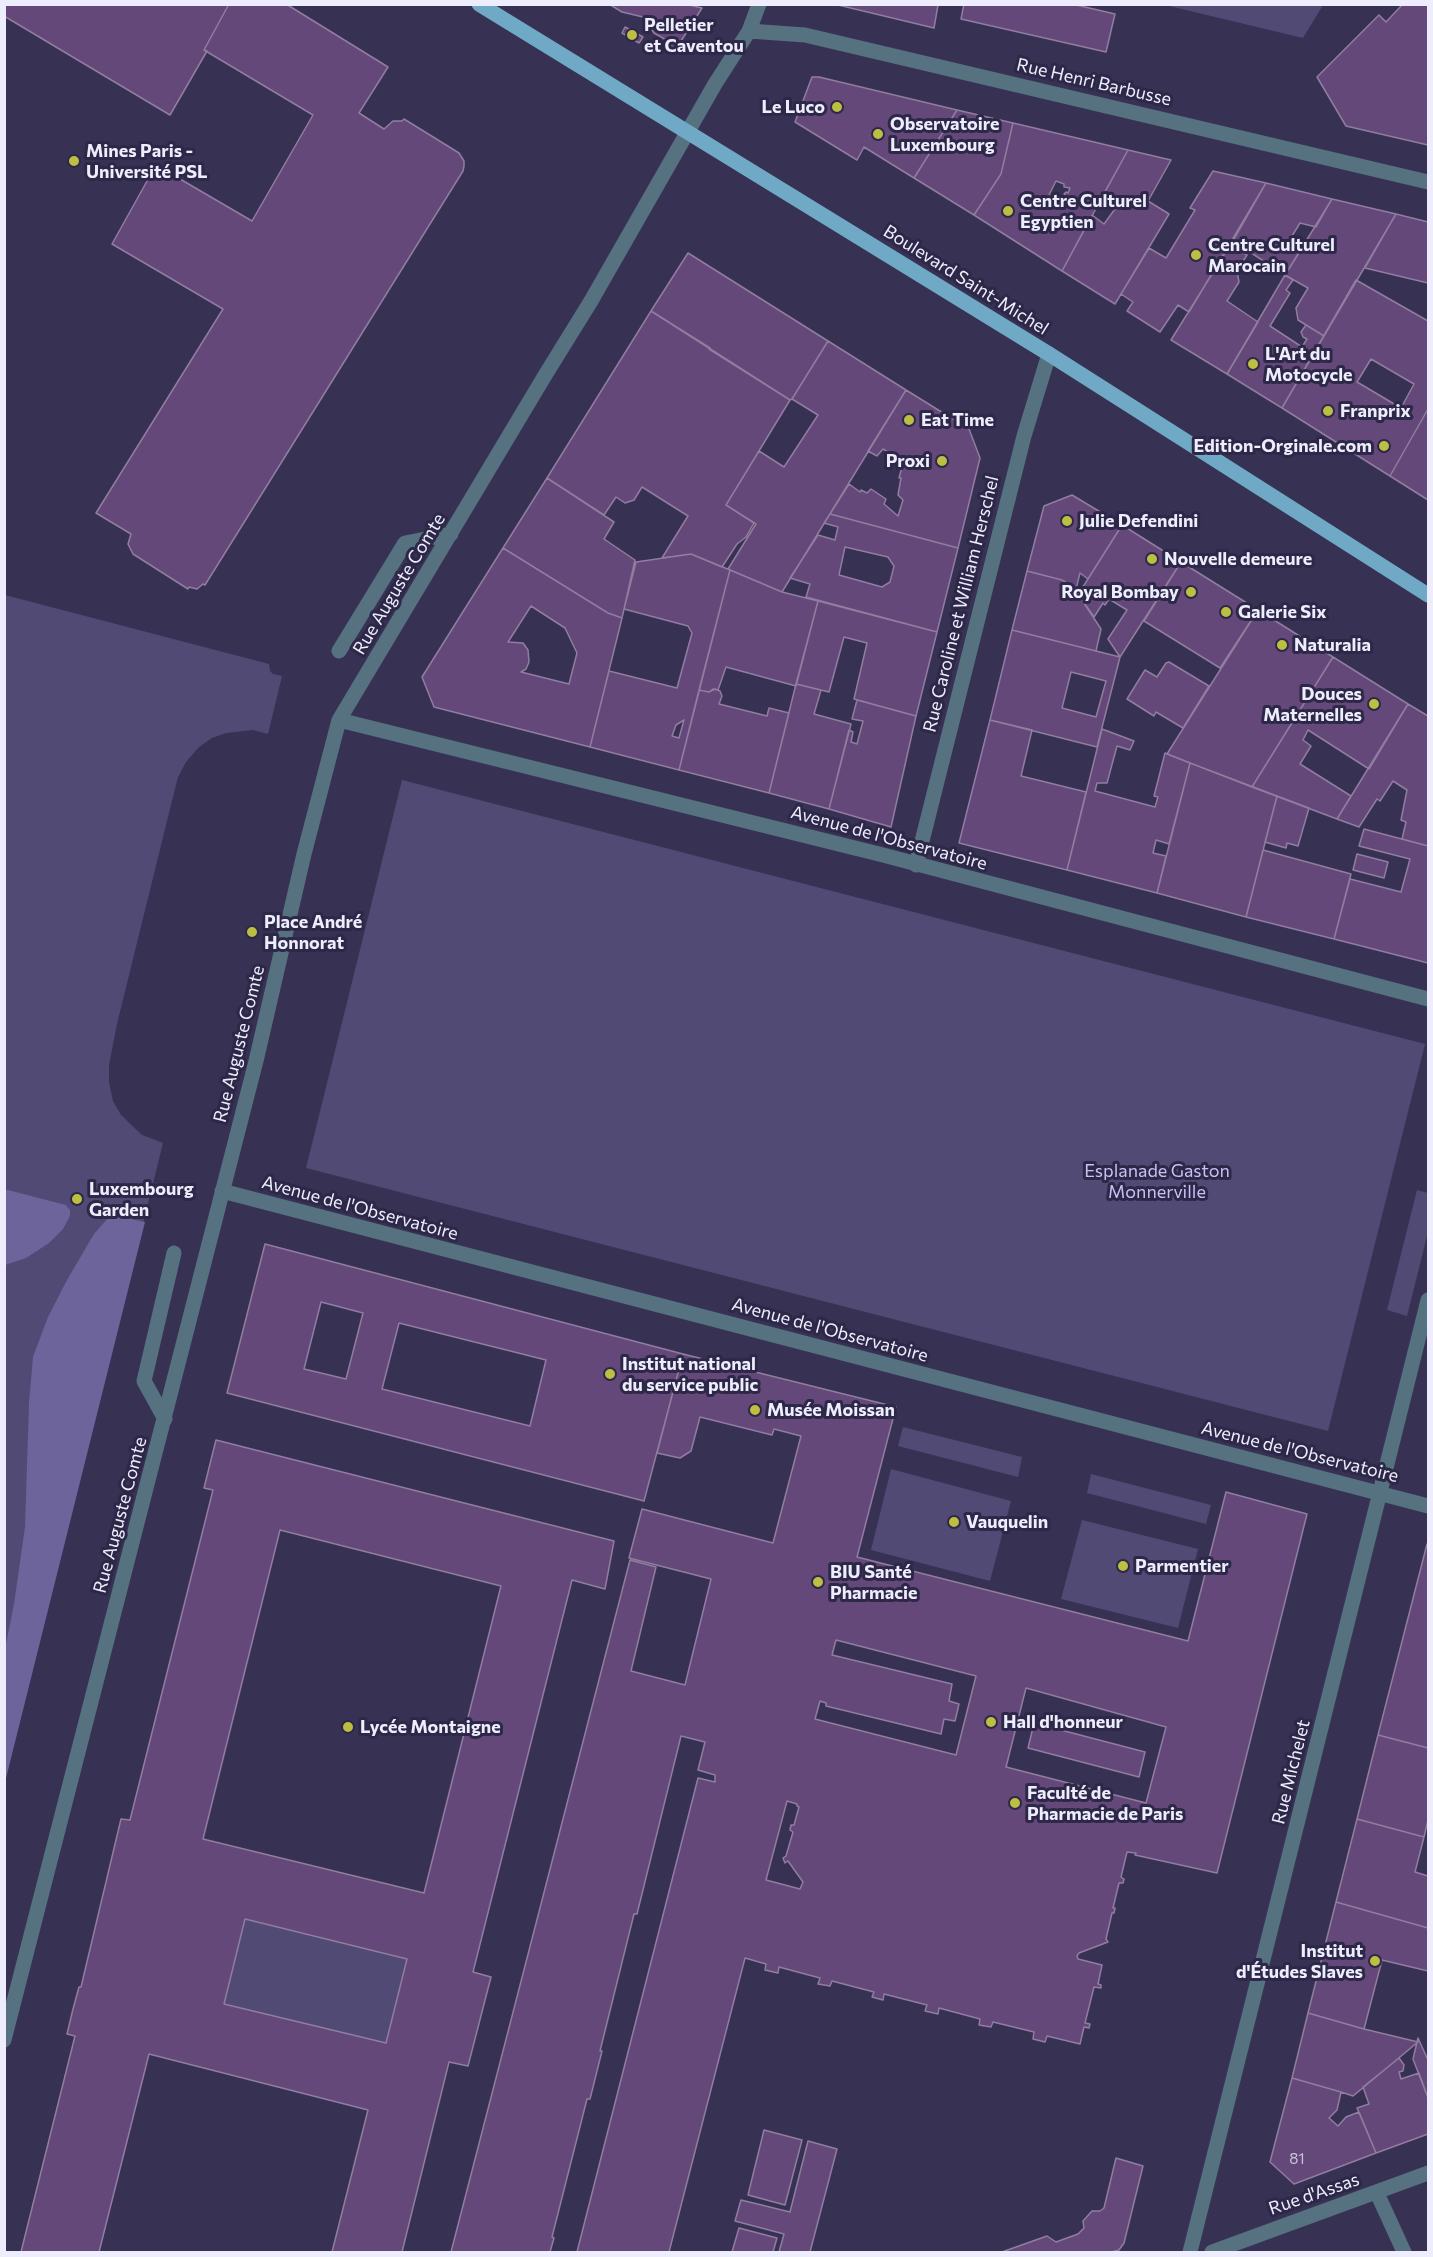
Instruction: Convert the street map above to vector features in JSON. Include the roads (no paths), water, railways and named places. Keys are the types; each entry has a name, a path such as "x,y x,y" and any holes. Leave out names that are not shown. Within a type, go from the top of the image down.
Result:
{"main road":[{"name":"Boulevard Saint-Michel","path":"479,4 1049,354 1428,595"}],"street":[{"name":"Rue Auguste Comte","path":"4,2040 256,1061 304,854 339,720 591,301 687,132 749,31 759,4"},
{"name":"Rue Henri Barbusse","path":"749,31 805,35 1428,182"},
{"name":"Rue Caroline et William Herschel","path":"916,865 1024,435 1049,354"},
{"path":"339,651 405,543 451,534"},
{"name":"Avenue de l'Observatoire","path":"339,720 916,865 1428,999"},
{"name":"Avenue de l'Observatoire","path":"222,1191 1428,1506"},
{"path":"165,1419 144,1381 174,1253"},
{"name":"Rue Michelet","path":"1190,2253 1428,1300"},
{"name":"Rue d'Assas","path":"1212,2253 1333,2206 1377,2193 1428,2173"},
{"path":"1377,2193 1404,2253"}],"place":[{"name":"Pelletier et Caventou","path":"632,35"},
{"name":"Le Luco","path":"837,107"},
{"name":"Observatoire Luxembourg","path":"878,134"},
{"name":"Mines Paris - Université PSL","path":"74,161"},
{"name":"Centre Culturel Egyptien","path":"1008,211"},
{"name":"Centre Culturel Marocain","path":"1196,255"},
{"name":"L'Art du Motocycle","path":"1253,364"},
{"name":"Franprix","path":"1328,411"},
{"name":"Eat Time","path":"909,420"},
{"name":"Edition-Orginale.com","path":"1384,446"},
{"name":"Proxi","path":"942,461"},
{"name":"Julie Defendini","path":"1067,521"},
{"name":"Nouvelle demeure","path":"1152,559"},
{"name":"Royal Bombay","path":"1191,592"},
{"name":"Galerie Six","path":"1226,612"},
{"name":"Naturalia","path":"1282,645"},
{"name":"Douces Maternelles","path":"1374,704"},
{"name":"Place André Honnorat","path":"252,932"},
{"name":"Luxembourg Garden","path":"77,1199"},
{"name":"Institut national du service public","path":"610,1374"},
{"name":"Musée Moissan","path":"755,1410"},
{"name":"Vauquelin","path":"954,1522"},
{"name":"Parmentier","path":"1123,1566"},
{"name":"BIU Santé Pharmacie","path":"818,1582"},
{"name":"Hall d'honneur","path":"991,1722"},
{"name":"Lycée Montaigne","path":"348,1727"},
{"name":"Faculté de Pharmacie de Paris","path":"1015,1803"},
{"name":"Institut d'Études Slaves","path":"1375,1961"}],"park label":[{"name":"Esplanade Gaston Monnerville","path":"1157,1181"}]}
